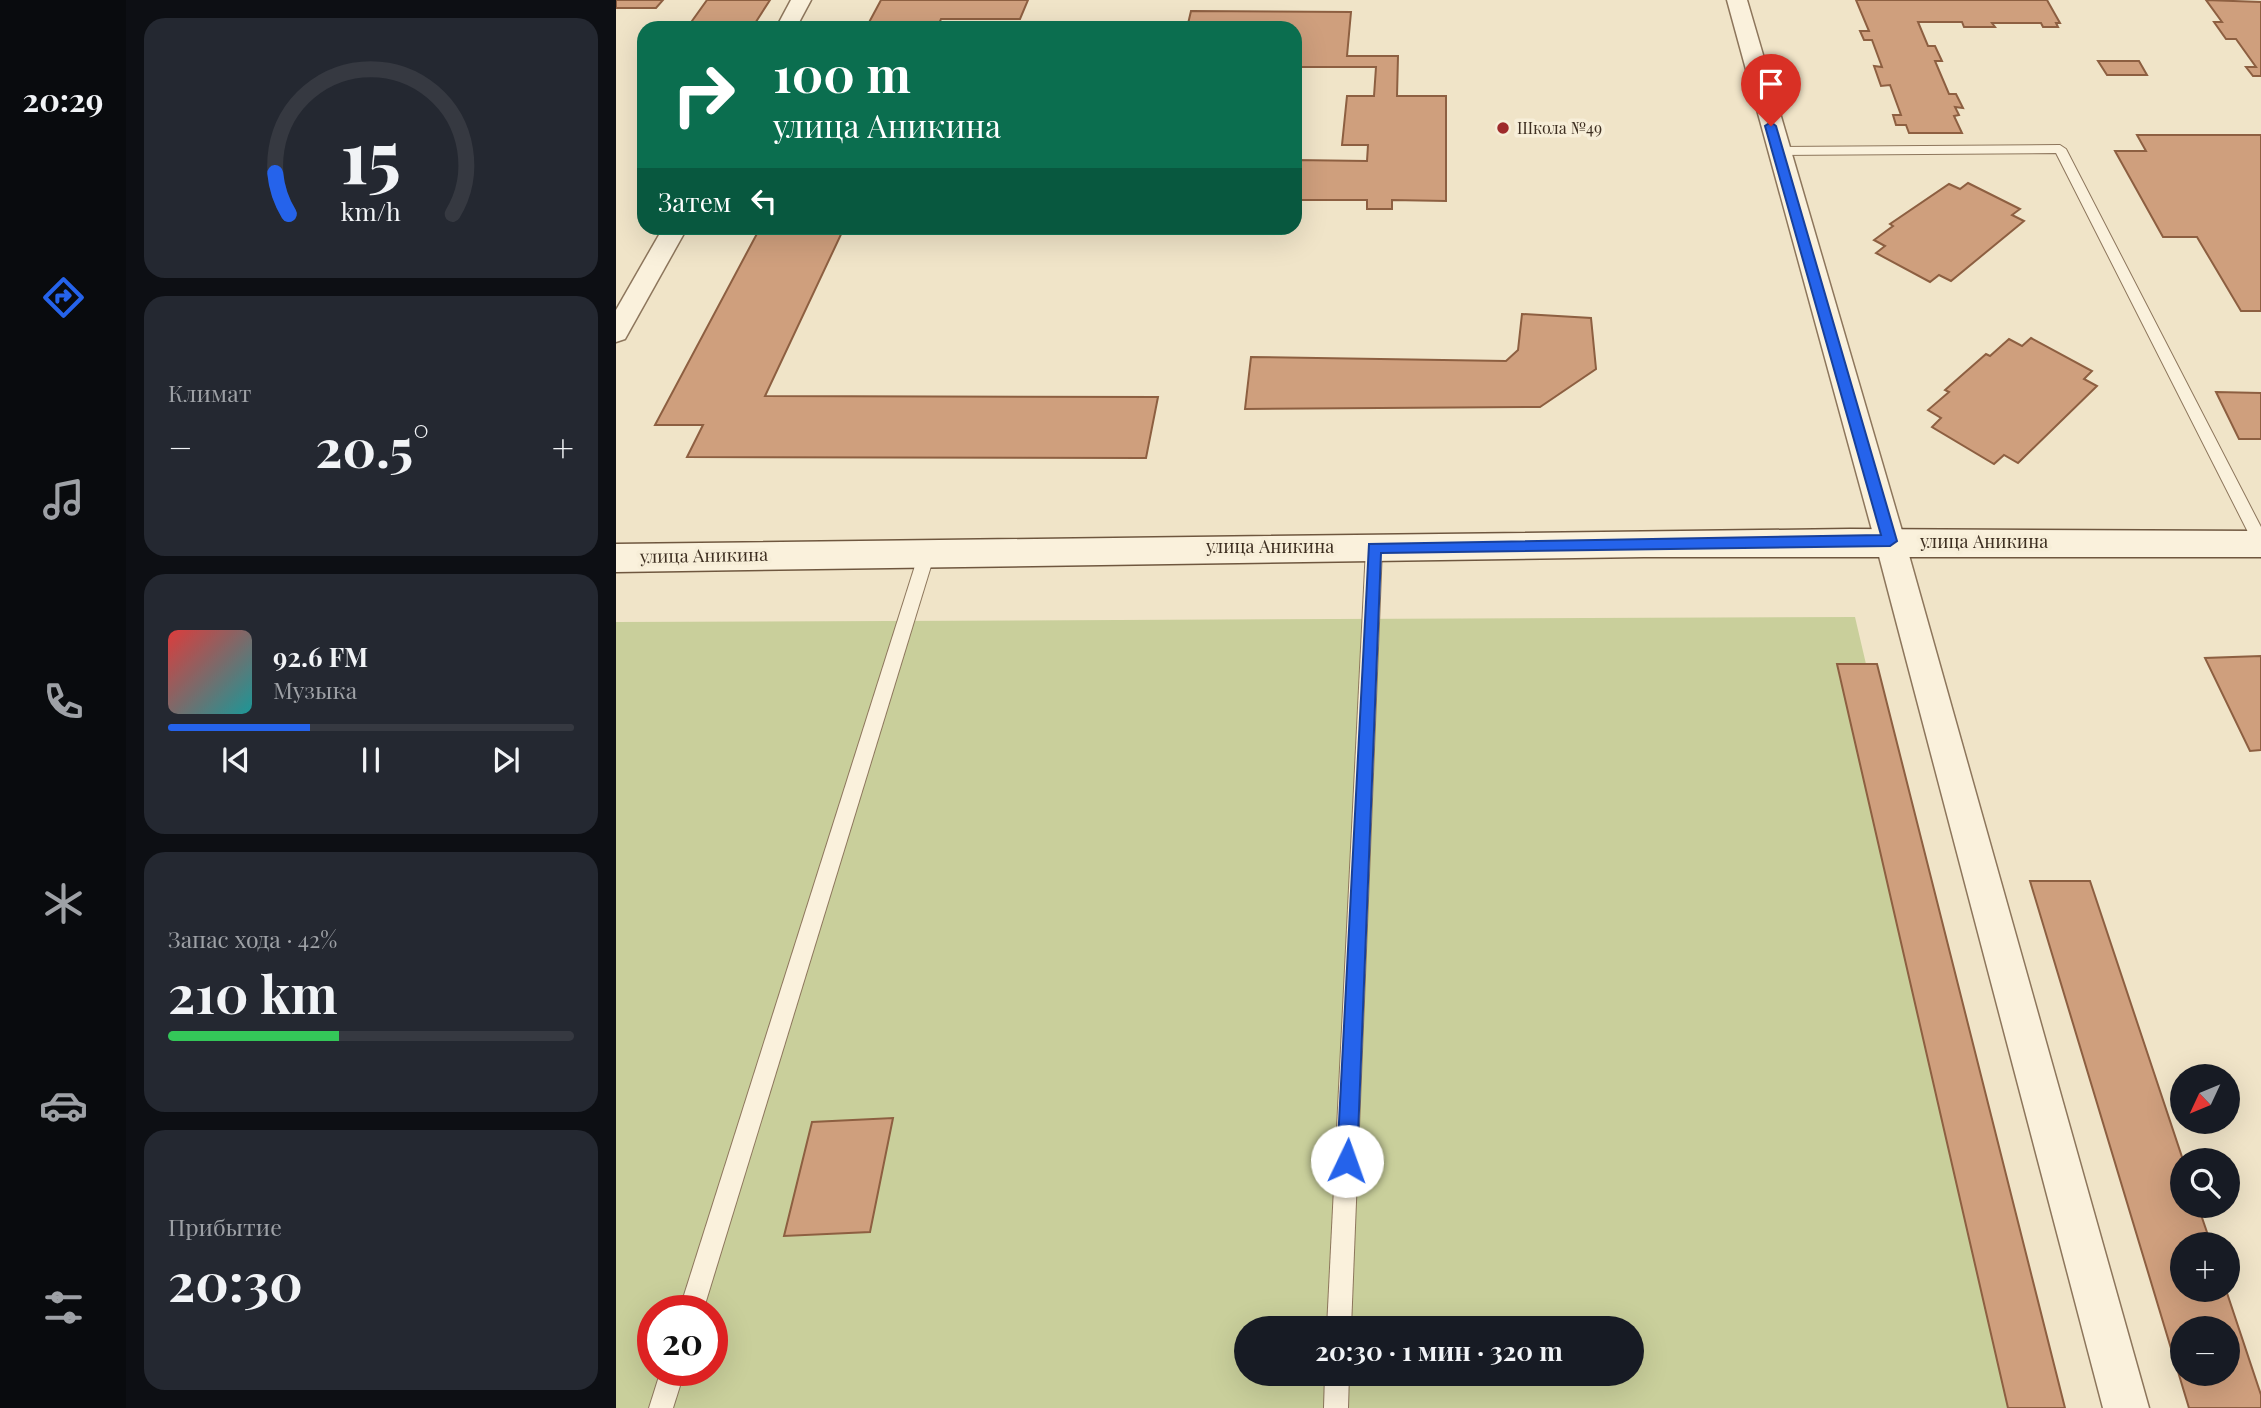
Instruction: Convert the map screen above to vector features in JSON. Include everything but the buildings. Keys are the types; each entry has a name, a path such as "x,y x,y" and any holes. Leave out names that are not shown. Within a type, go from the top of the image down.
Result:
{"street":[{"path":"790,21 802,0"},
{"path":"1737,0 1777,151 1890,541 2126,1408"},
{"path":"616,333 671,235"},
{"name":"улица Аникина","path":"616,558 1199,547 1374,548 1890,541 2261,543"}],"lane":[{"path":"1777,151 2060,149 2261,543"},
{"path":"1340,1316 1374,548"},
{"path":"696,1295 927,553"},
{"path":"661,1408 668,1386"},
{"path":"1336,1408 1337,1386"}],"green space":[{"path":"1855,617 2040,1408 616,1408 616,622"}],"place":[{"name":"Школа №49","path":"1503,128"}],"route":[{"path":"1347,1161 1374,548 1890,541 1771,126"}]}
